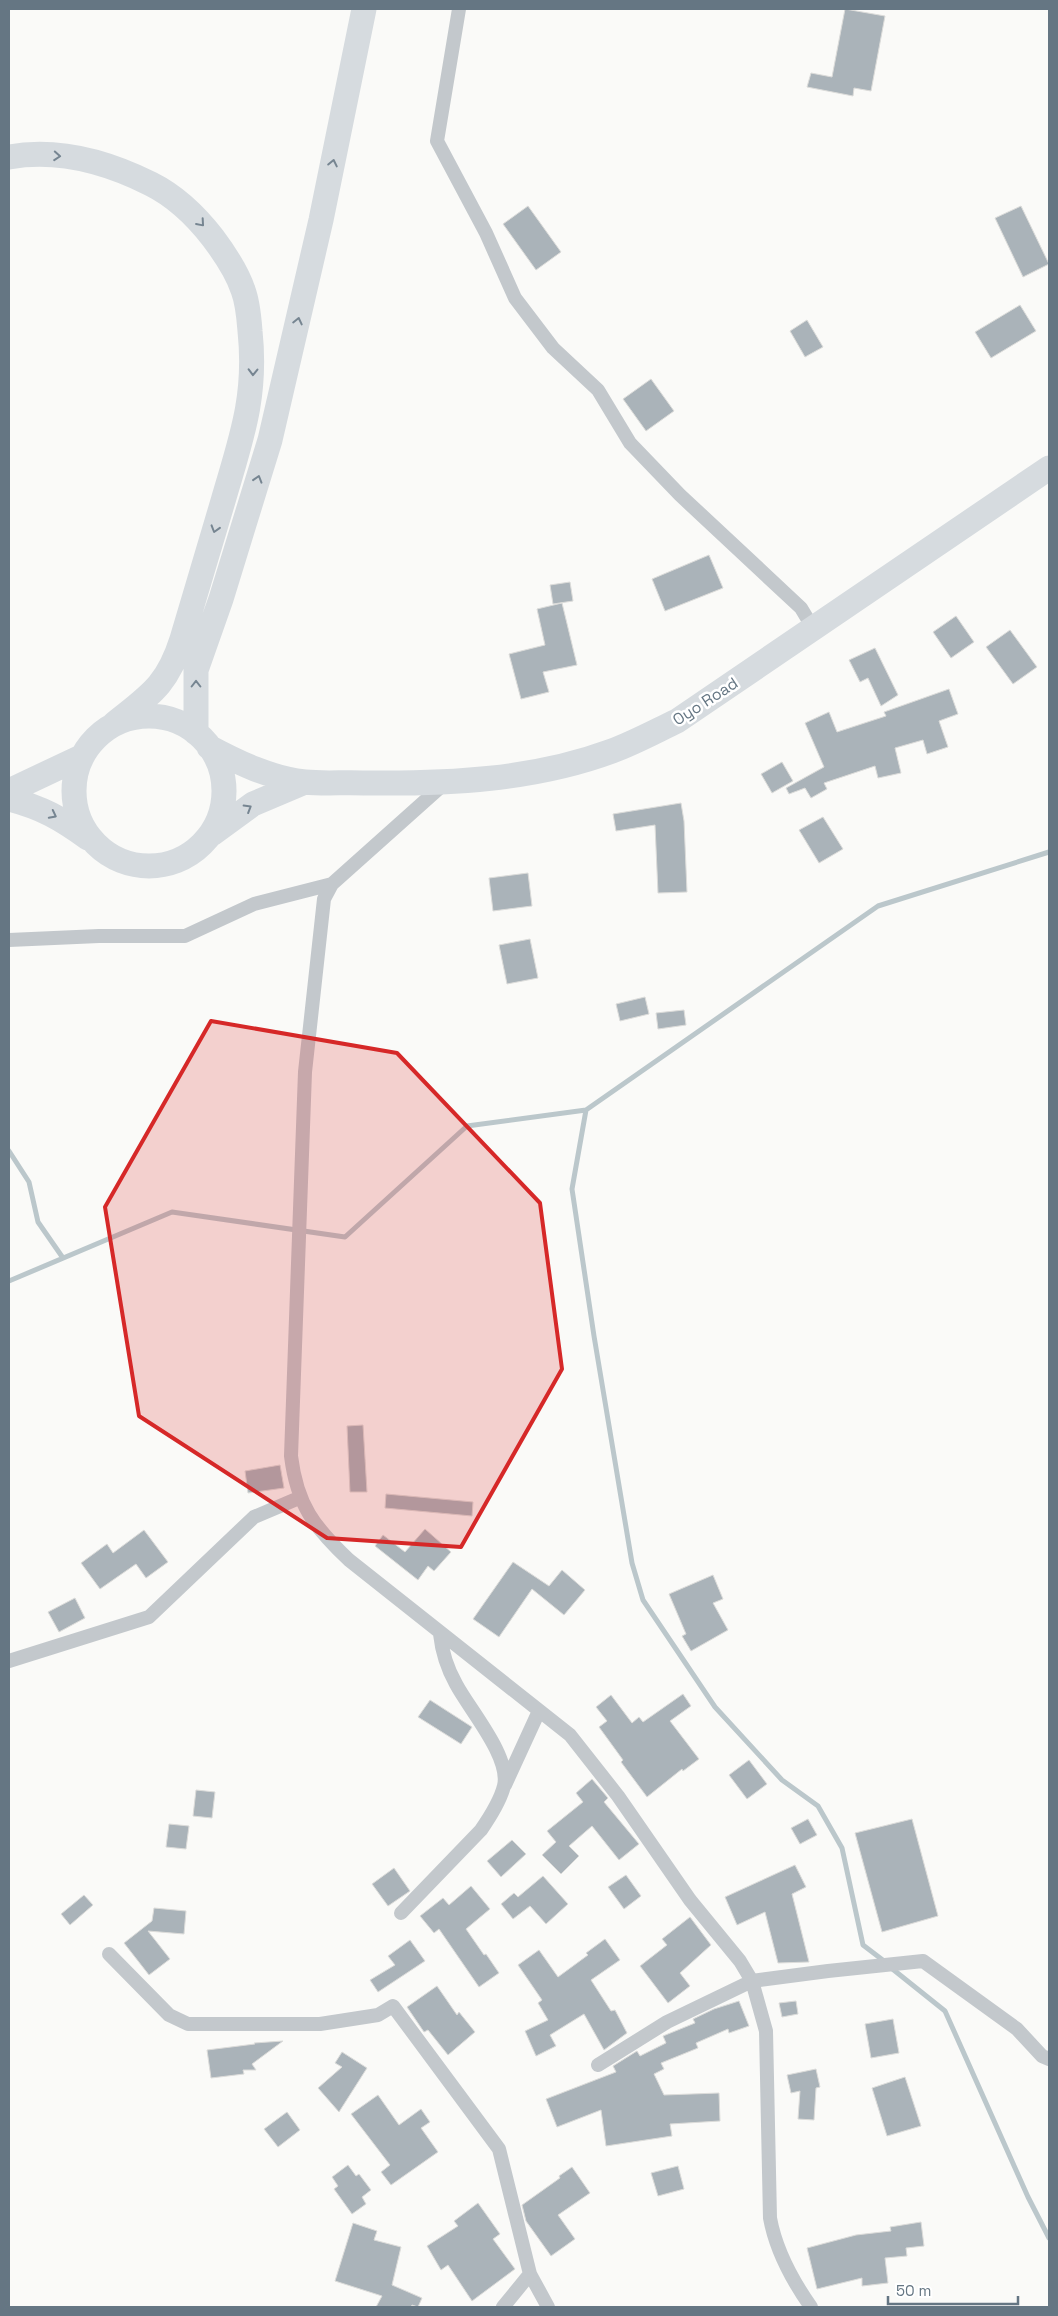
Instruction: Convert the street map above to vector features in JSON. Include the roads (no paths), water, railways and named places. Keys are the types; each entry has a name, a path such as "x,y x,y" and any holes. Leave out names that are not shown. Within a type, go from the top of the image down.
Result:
{"highway":[{"path":"202,740 196,670 221,599 270,440 321,220 364,9"},
{"path":"9,157 60,155 93,160 128,173 158,188 185,206 203,225 233,268 244,291 253,356 252,385 247,422 176,659 166,678 149,696 95,738 81,757 75,774 74,801 82,826 92,841"},
{"name":"Oyo Road","path":"202,740 244,765 273,775 305,782 446,782 497,778 556,768 613,751 677,721 1049,468"},
{"path":"9,799 32,805 57,816 107,853 124,862 152,866 179,860 195,850 208,837 222,808 224,792 217,761 202,740 177,722 156,716 134,717 114,724"},
{"path":"9,790 81,757"},
{"name":"Oyo Road","path":"208,837 253,804 305,782"}],"street":[{"path":"459,9 437,142 486,233 515,298 553,348 598,390 630,443 680,495 801,608 813,628"},
{"path":"446,782 332,884 324,899 305,1072 291,1456 294,1481 299,1498 312,1520 328,1541 440,1634 570,1735 593,1762 690,1900 740,1961 752,1981 766,2030 770,2218 774,2238 796,2286 811,2307"},
{"path":"9,940 99,936 185,936 254,904 332,884"},
{"path":"9,1661 149,1617 254,1517 299,1498"},
{"path":"440,1634 442,1654 456,1686 488,1733 502,1763 505,1785"},
{"path":"401,1913 481,1830 492,1815 539,1711"},
{"path":"109,1954 169,2015 188,2024 320,2024 378,2015 393,2006 499,2150 530,2274 548,2307"},
{"path":"598,2065 667,2022 752,1981 828,1970 923,1961 1017,2029 1042,2056 1049,2059"},
{"path":"503,2307 530,2274"}],"waterway":[{"path":"9,1281 172,1212 345,1237 467,1126 586,1110 878,906 1049,852"},
{"path":"586,1110 572,1189 594,1336 632,1563 643,1600 715,1707 782,1780 818,1806 842,1848 863,1945 884,1961"},
{"path":"9,1151 29,1182 38,1222 63,1258"},
{"path":"890,1967 945,2011 1028,2197 1049,2238"}]}
